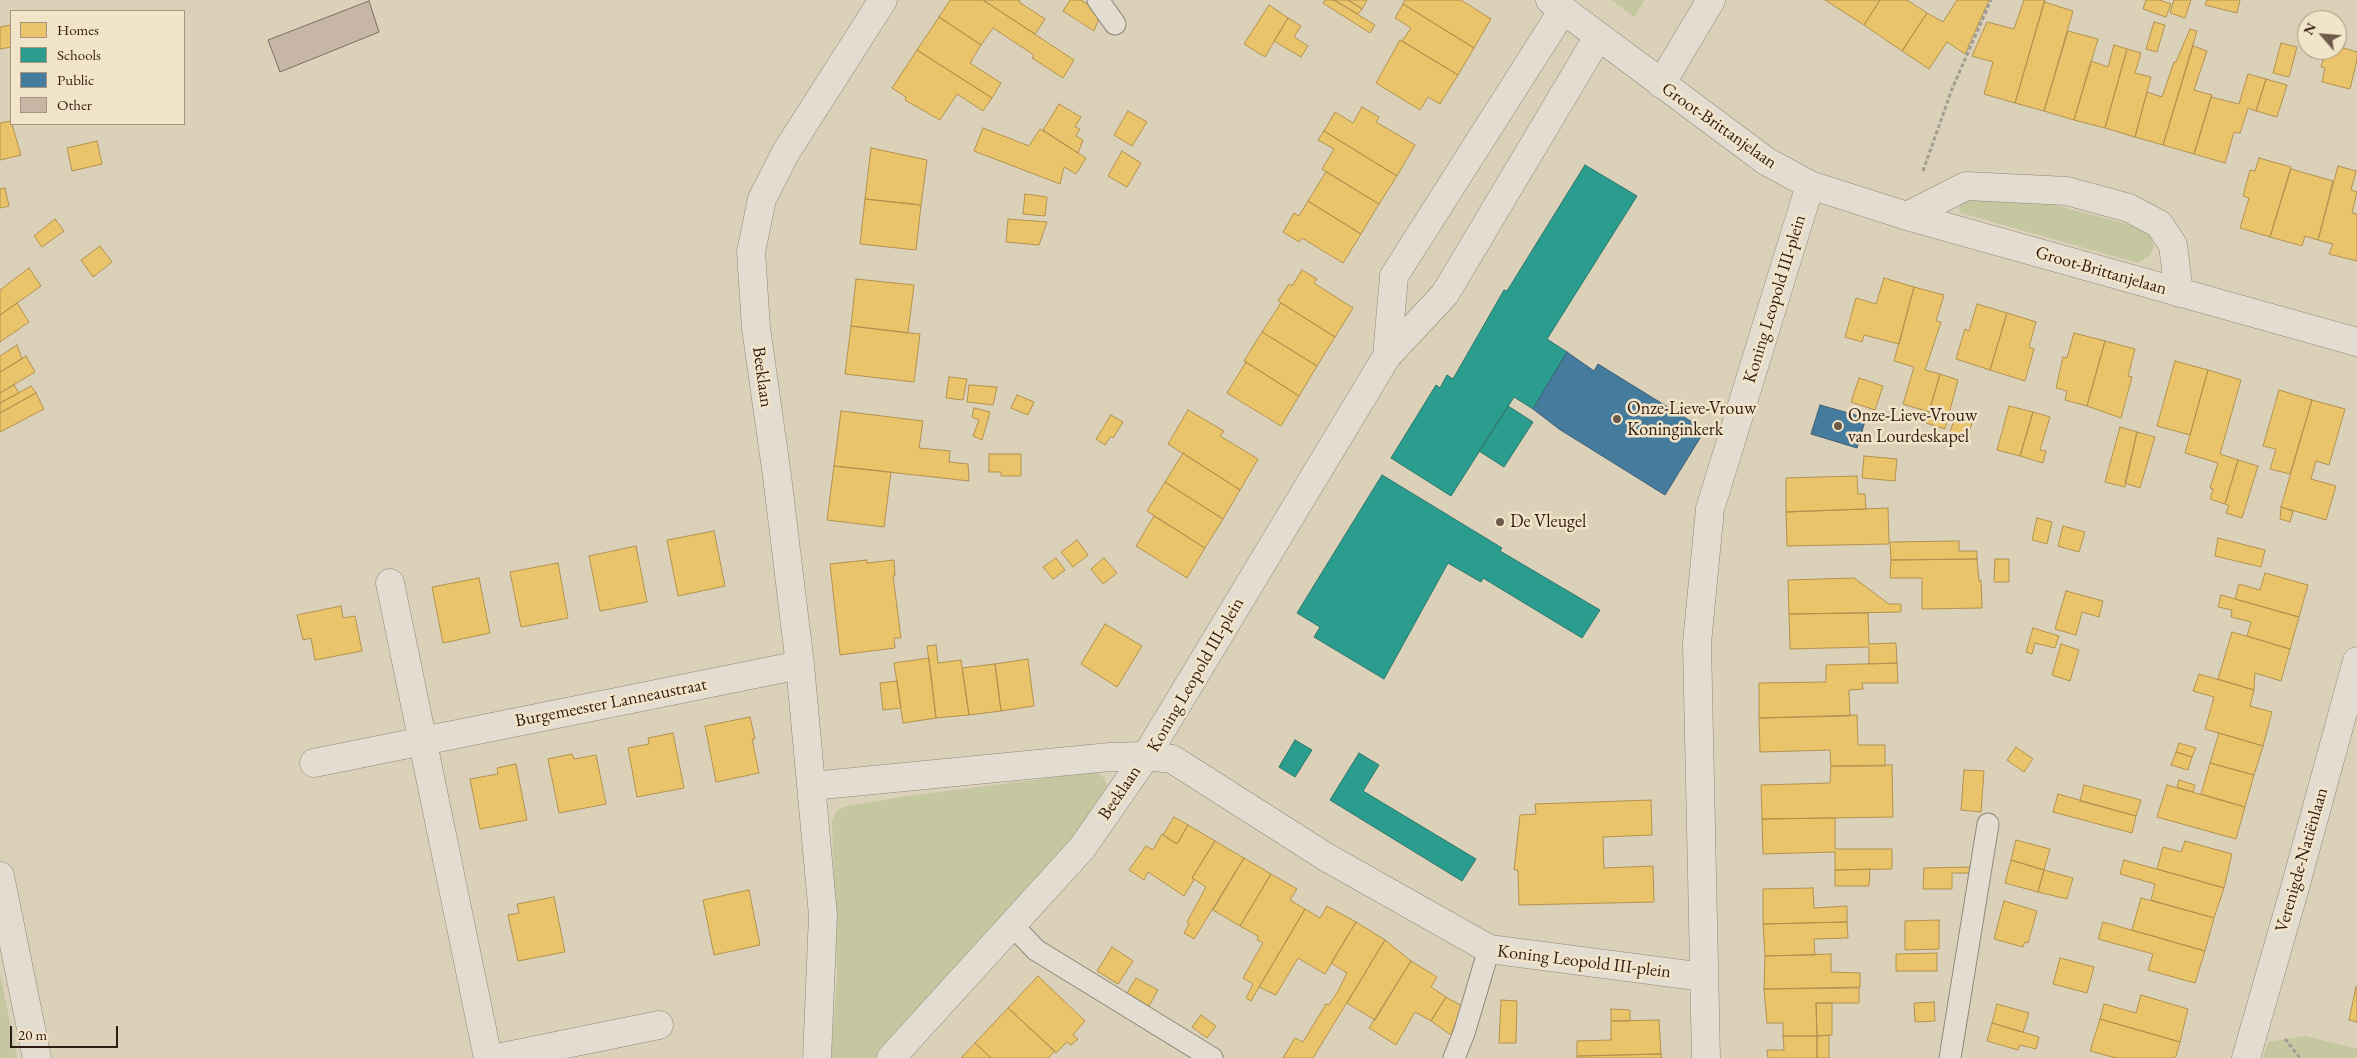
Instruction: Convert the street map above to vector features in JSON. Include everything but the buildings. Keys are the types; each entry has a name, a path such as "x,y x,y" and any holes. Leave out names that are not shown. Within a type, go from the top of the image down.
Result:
{"street":[{"name":"Beeklaan","path":"817,1058 823,915 800,665 777,476 756,328 751,252 762,199 786,152 883,0"},
{"path":"1660,84 1711,0"},
{"name":"Groot-Brittanjelaan","path":"1556,5 1766,161 1810,185 1908,216 2357,342"},
{"name":"Koning Leopold III-plein","path":"1387,356 1394,276 1556,5"},
{"name":"Koning Leopold III-plein","path":"1598,37 1444,294 1387,356 1146,756 1172,759 1326,857 1489,950 1704,977 1697,643 1710,509 1810,185"},
{"name":"Groot-Brittanjelaan","path":"1908,216 1966,186 2067,191 2129,208 2159,224 2173,245 2179,293"},
{"path":"390,583 488,1058"},
{"name":"Verenigde-Natiënlaan","path":"2246,1058 2357,661"},
{"name":"Burgemeester Lanneaustraat","path":"314,763 800,665"},
{"name":"Beeklaan","path":"812,786 1110,756 1146,756"},
{"name":"Beeklaan","path":"891,1058 1082,848 1146,756"},
{"path":"0,876 37,1058"},
{"path":"1704,977 1706,1058"},
{"path":"498,1058 659,1025"}],"lane":[{"path":"1098,0 1115,24"},
{"path":"1950,1058 1988,824"},
{"path":"1012,926 1036,950 1212,1058"},
{"path":"1454,1058 1489,950"}],"path":[{"path":"1908,216 1952,89 1991,0"}],"green space":[{"path":"1611,0 1645,0 1634,17"},
{"path":"1966,198 2047,203 2145,229 2152,237 2154,247 2150,255 2138,263 1961,213 1959,207 1961,201"},
{"path":"1097,772 1105,779 1108,789 1074,844 947,983 875,1058 831,1058 837,976 832,821 836,812 843,807 901,797"},
{"path":"0,973 17,1058 0,1058"},
{"path":"2305,1036 2357,1049 2357,1058 2263,1058 2268,1042"}],"place":[{"name":"Onze-Lieve-Vrouw Koninginkerk","path":"1617,419"},
{"name":"Onze-Lieve-Vrouw van Lourdeskapel","path":"1838,426"},
{"name":"De Vleugel","path":"1500,522"}]}
